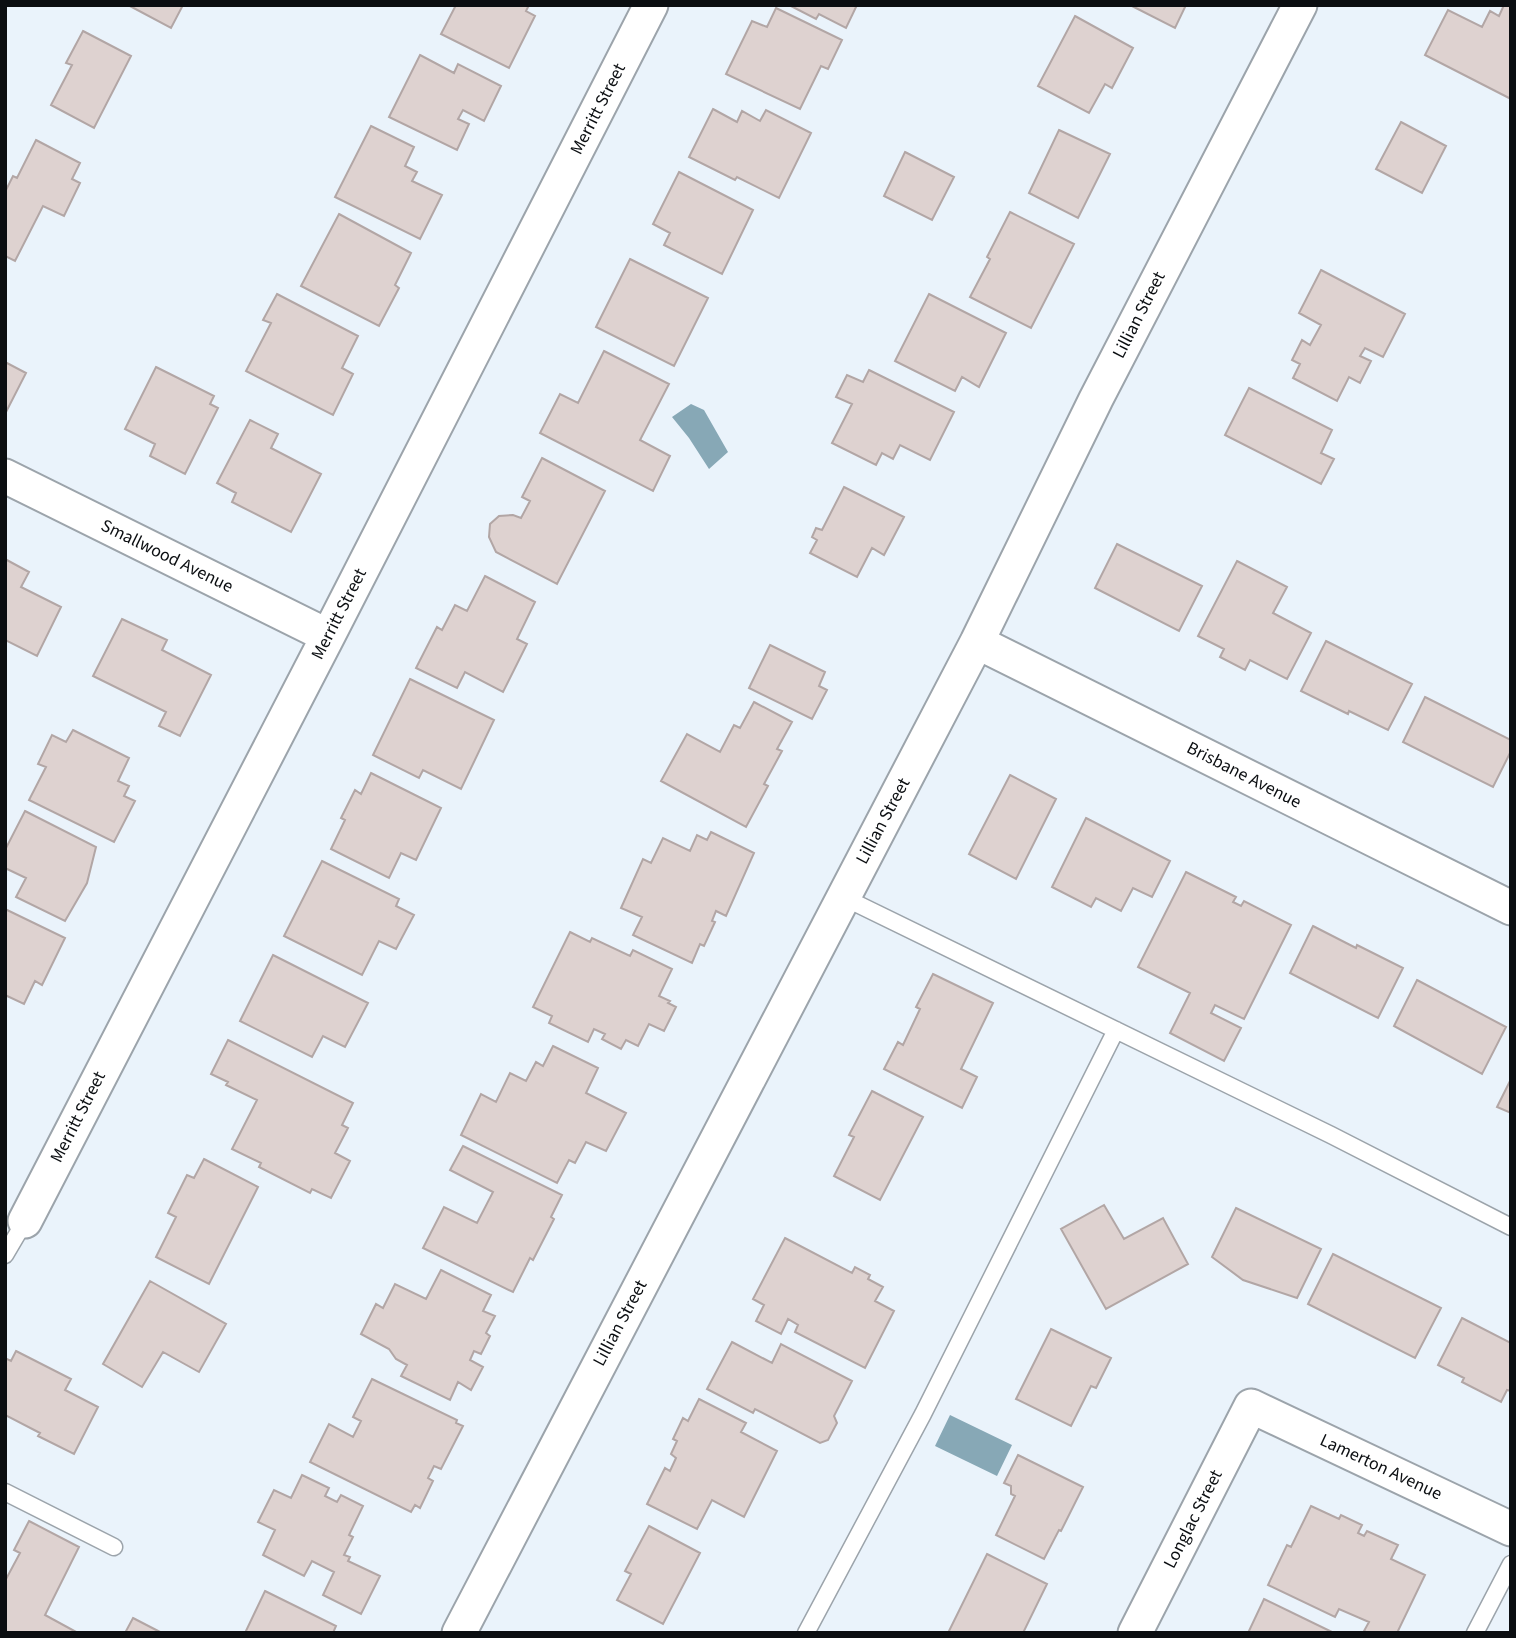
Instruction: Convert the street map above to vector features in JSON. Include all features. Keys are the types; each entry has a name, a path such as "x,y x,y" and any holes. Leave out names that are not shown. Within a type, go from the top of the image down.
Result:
{"street":[{"name":"Merritt Street","path":"24,1221 651,5"},
{"name":"Lillian Street","path":"459,1633 977,642 1096,399 1300,5"},
{"name":"Smallwood Avenue","path":"5,476 328,636"},
{"name":"Brisbane Avenue","path":"977,642 1511,908"},
{"name":"Lamerton Avenue","path":"1251,1406 1511,1529"},
{"name":"Longlac Street","path":"1135,1633 1251,1406"}],"lane":[{"path":"843,897 1331,1135 1511,1227"},
{"path":"806,1633 923,1414 1116,1030"},
{"path":"5,1255 24,1221"},
{"path":"5,1492 114,1546"},
{"path":"1475,1633 1511,1564"}],"water":[{"path":"691,404 704,410 728,452 709,469 672,417"},
{"path":"950,1415 1012,1445 997,1476 935,1446"}],"building":[{"path":"128,5 183,5 171,28"},
{"path":"456,5 529,5 526,11 535,16 509,68 441,34"},
{"path":"789,5 857,5 846,28 819,14 816,19"},
{"path":"1130,5 1186,5 1175,28"},
{"path":"1504,5 1511,5 1511,99 1425,55 1448,10 1482,27 1490,11 1499,16"},
{"path":"776,8 842,40 828,69 821,66 800,109 726,74 752,21 767,27"},
{"path":"1075,16 1133,48 1112,88 1105,84 1089,113 1038,86"},
{"path":"83,31 131,56 94,128 51,105 72,65 66,63"},
{"path":"420,55 454,73 458,64 501,86 484,121 463,110 458,119 469,124 457,150 389,117"},
{"path":"713,109 737,122 742,111 760,121 766,110 811,133 779,198 689,157"},
{"path":"1401,122 1446,146 1422,193 1376,169"},
{"path":"371,126 414,147 405,166 417,172 412,181 442,195 420,239 335,197"},
{"path":"1059,130 1110,154 1078,218 1029,193"},
{"path":"36,140 80,163 72,179 80,183 64,216 43,206 15,261 5,256 5,192 13,176 17,178"},
{"path":"905,152 954,177 932,220 884,196"},
{"path":"679,172 753,210 722,274 664,245 670,233 653,224"},
{"path":"1010,212 1074,244 1031,328 970,297"},
{"path":"339,214 411,253 395,285 399,288 379,326 301,286"},
{"path":"630,259 708,298 674,366 596,327"},
{"path":"1321,270 1405,314 1383,357 1365,348 1360,356 1371,361 1360,383 1349,377 1337,401 1293,378 1300,364 1292,360 1302,340 1310,345 1321,325 1299,313"},
{"path":"277,294 358,336 342,368 353,374 333,415 246,371 271,323 263,320"},
{"path":"929,294 1006,333 979,387 962,377 955,391 895,361"},
{"path":"604,351 669,384 640,440 670,456 653,491 540,433 560,394 578,403"},
{"path":"5,362 26,373 5,414"},
{"path":"156,367 214,396 210,404 218,408 185,474 150,456 155,444 125,429"},
{"path":"869,370 954,412 930,460 900,445 893,459 882,453 876,465 832,443 852,404 836,397 847,375 863,382"},
{"path":"1249,388 1332,430 1321,453 1334,459 1321,484 1225,435"},
{"path":"250,420 278,434 271,448 321,474 291,532 232,502 236,493 217,483"},
{"path":"542,458 605,491 557,584 496,552 489,537 490,524 499,516 513,515 521,518 530,501 522,497"},
{"path":"844,487 904,517 884,555 872,548 857,577 810,553 817,540 812,537 816,528 822,530"},
{"path":"1117,544 1202,586 1179,631 1095,588"},
{"path":"5,559 29,572 21,587 61,607 37,656 5,640"},
{"path":"1237,561 1287,587 1273,613 1311,633 1287,679 1250,660 1245,670 1220,657 1224,649 1198,636"},
{"path":"485,576 535,602 517,639 527,644 503,692 465,672 457,688 416,668 437,627 442,630 455,605 467,611"},
{"path":"122,619 167,640 162,650 211,675 180,736 159,726 166,712 93,676"},
{"path":"1326,641 1412,684 1388,730 1301,691"},
{"path":"770,645 825,672 819,686 827,690 812,719 749,688"},
{"path":"410,679 494,720 461,789 423,770 419,778 373,755"},
{"path":"1425,697 1511,740 1511,751 1493,787 1403,742"},
{"path":"754,702 792,722 777,749 782,751 764,784 768,786 746,827 661,781 687,734 720,752 734,725 740,728"},
{"path":"73,730 129,758 118,781 129,786 124,796 135,801 114,842 29,800 46,767 38,764 52,735 66,742"},
{"path":"371,773 441,808 416,860 401,853 389,878 331,849 345,820 341,818 355,790 361,794"},
{"path":"1010,775 1056,799 1016,879 969,854"},
{"path":"25,811 96,847 87,883 65,921 16,897 26,878 5,868 5,850"},
{"path":"1086,818 1170,861 1152,897 1133,888 1121,911 1096,898 1091,907 1052,887"},
{"path":"711,832 754,853 726,916 716,911 712,921 715,922 704,946 700,944 692,963 633,935 642,917 621,908 643,859 651,863 663,838 690,851 697,835 707,840"},
{"path":"322,861 399,899 396,906 414,915 396,949 379,941 362,975 284,936"},
{"path":"1186,872 1236,897 1233,902 1241,906 1244,901 1291,925 1244,1019 1215,1005 1211,1013 1241,1028 1224,1061 1170,1033 1190,993 1138,967"},
{"path":"5,909 65,938 42,985 35,981 24,1004 5,995"},
{"path":"1313,926 1403,968 1378,1018 1290,973"},
{"path":"570,932 590,942 592,938 630,956 633,950 672,969 659,996 676,1007 664,1031 649,1024 638,1046 626,1040 621,1049 602,1039 605,1034 594,1029 588,1042 549,1023 552,1016 533,1007"},
{"path":"273,955 368,1003 345,1047 323,1036 312,1057 240,1021"},
{"path":"933,974 993,1003 961,1069 977,1077 962,1108 884,1069 898,1042 903,1045 920,1009 916,1007"},
{"path":"1417,980 1506,1027 1482,1074 1394,1026"},
{"path":"228,1040 353,1103 342,1125 348,1128 335,1153 350,1161 331,1198 312,1189 310,1193 259,1167 261,1163 232,1149 257,1100 226,1085 228,1082 211,1074"},
{"path":"553,1046 598,1068 586,1093 626,1113 606,1151 586,1142 575,1163 569,1160 557,1183 461,1135 481,1094 496,1102 510,1073 526,1081 536,1062 543,1066"},
{"path":"1511,1079 1511,1113 1497,1107"},
{"path":"872,1091 923,1117 880,1200 834,1176 854,1137 849,1135"},
{"path":"463,1146 562,1195 551,1217 554,1219 513,1292 423,1248 444,1207 477,1223 493,1192 450,1170"},
{"path":"204,1159 258,1187 209,1284 156,1257 176,1217 168,1213 187,1175 194,1178"},
{"path":"1104,1205 1124,1239 1163,1218 1188,1264 1106,1309 1061,1229"},
{"path":"1236,1208 1321,1249 1297,1298 1243,1280 1212,1257"},
{"path":"785,1238 852,1273 855,1267 870,1275 868,1279 883,1287 875,1301 894,1311 865,1368 795,1332 798,1325 788,1319 781,1334 756,1321 764,1305 753,1299"},
{"path":"1333,1254 1441,1308 1415,1358 1308,1304"},
{"path":"441,1270 491,1295 483,1311 495,1316 486,1333 490,1336 481,1354 474,1351 470,1360 483,1367 471,1390 458,1382 450,1400 401,1376 407,1365 396,1359 389,1349 361,1334 376,1304 383,1308 395,1284 426,1299"},
{"path":"150,1281 226,1324 199,1372 163,1352 142,1387 103,1364"},
{"path":"1462,1318 1511,1343 1511,1391 1507,1390 1501,1402 1462,1382 1464,1378 1438,1365"},
{"path":"1051,1329 1111,1358 1096,1388 1091,1386 1071,1426 1016,1399"},
{"path":"732,1342 772,1363 781,1344 852,1381 834,1416 837,1423 828,1440 820,1443 755,1409 753,1413 707,1389"},
{"path":"16,1351 71,1379 65,1390 98,1407 74,1454 5,1415 5,1358 11,1361"},
{"path":"372,1379 457,1420 456,1423 463,1426 441,1469 434,1466 428,1478 433,1481 420,1508 415,1505 411,1512 310,1462 329,1424 353,1437 361,1421 353,1417"},
{"path":"699,1399 746,1423 741,1432 777,1451 744,1517 712,1500 697,1529 647,1504 665,1468 670,1471 676,1458 671,1454 677,1441 673,1439 683,1418 688,1421"},
{"path":"1018,1455 1083,1487 1044,1559 996,1535 1015,1496 1011,1494 1011,1486 1004,1483"},
{"path":"302,1475 329,1488 325,1496 337,1502 341,1495 363,1506 349,1535 353,1537 344,1555 350,1557 348,1561 380,1576 361,1614 323,1595 334,1572 312,1561 304,1576 263,1555 275,1530 258,1522 274,1490 291,1498"},
{"path":"1311,1506 1339,1519 1341,1515 1362,1525 1358,1533 1364,1536 1367,1531 1398,1545 1391,1559 1425,1575 1397,1633 1368,1633 1364,1631 1369,1622 1339,1609 1335,1617 1268,1585 1287,1545 1291,1547"},
{"path":"29,1521 79,1547 45,1615 78,1633 5,1633 5,1581 20,1553 14,1550"},
{"path":"649,1526 700,1553 663,1624 617,1600 631,1574 625,1571"},
{"path":"987,1554 1047,1584 1023,1633 948,1633"},
{"path":"265,1591 336,1626 333,1633 245,1633"},
{"path":"1264,1599 1334,1633 1248,1633"},
{"path":"133,1618 162,1633 125,1633"}]}
